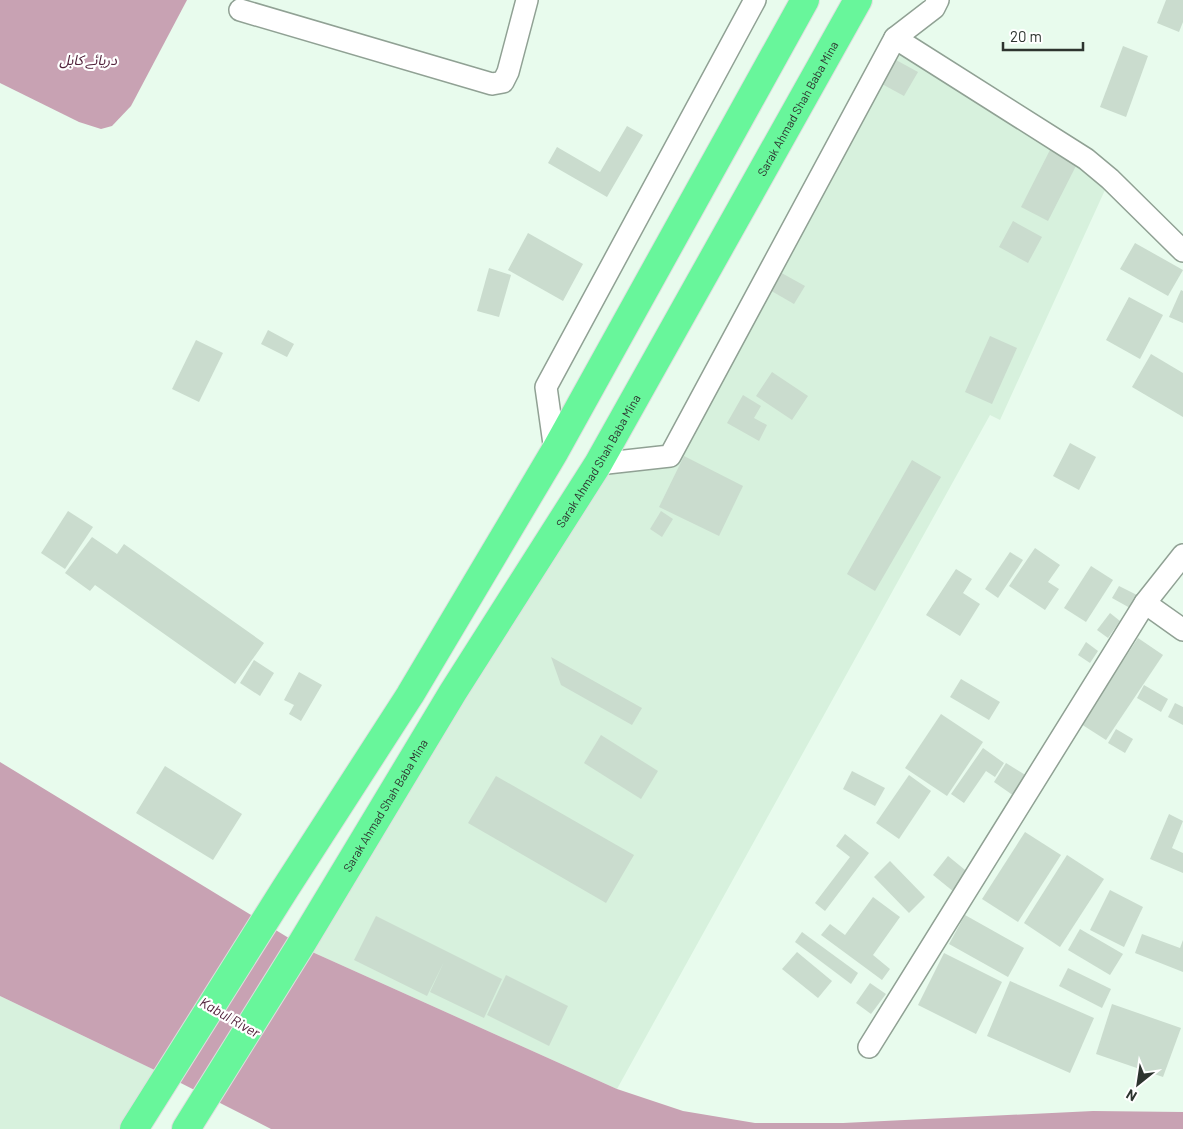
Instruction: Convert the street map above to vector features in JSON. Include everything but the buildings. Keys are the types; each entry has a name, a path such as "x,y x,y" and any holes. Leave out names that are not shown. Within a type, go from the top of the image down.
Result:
{"highway":[{"path":"134,1129 285,889 410,696 555,451 805,0"},
{"name":"Sarak Ahmad Shah Baba Mina","path":"186,1129 321,912 453,692 598,464 858,0"}],"street":[{"path":"240,10 492,84 503,82 508,72 527,0"},
{"path":"555,451 546,387 755,0"},
{"path":"598,464 670,456 895,38 934,8 938,0"},
{"path":"895,38 1086,159 1110,179 1183,251"},
{"path":"869,1047 1144,603 1183,556"},
{"path":"1144,603 1183,630"}],"shaded area":[{"path":"895,38 1110,179 1000,420 990,415 617,1089 310,951 598,464 671,456"},
{"path":"0,996 165,1075 134,1129 0,1129"}],"water":[{"name":"دریائے کابل","path":"0,0 187,0 131,106 112,126 101,129 79,122 0,83"},
{"name":"Kabul River","path":"0,762 310,951 617,1089 683,1111 755,1123 843,1123 1093,1111 1183,1112 1183,1129 271,1129 165,1075 0,996"}]}
